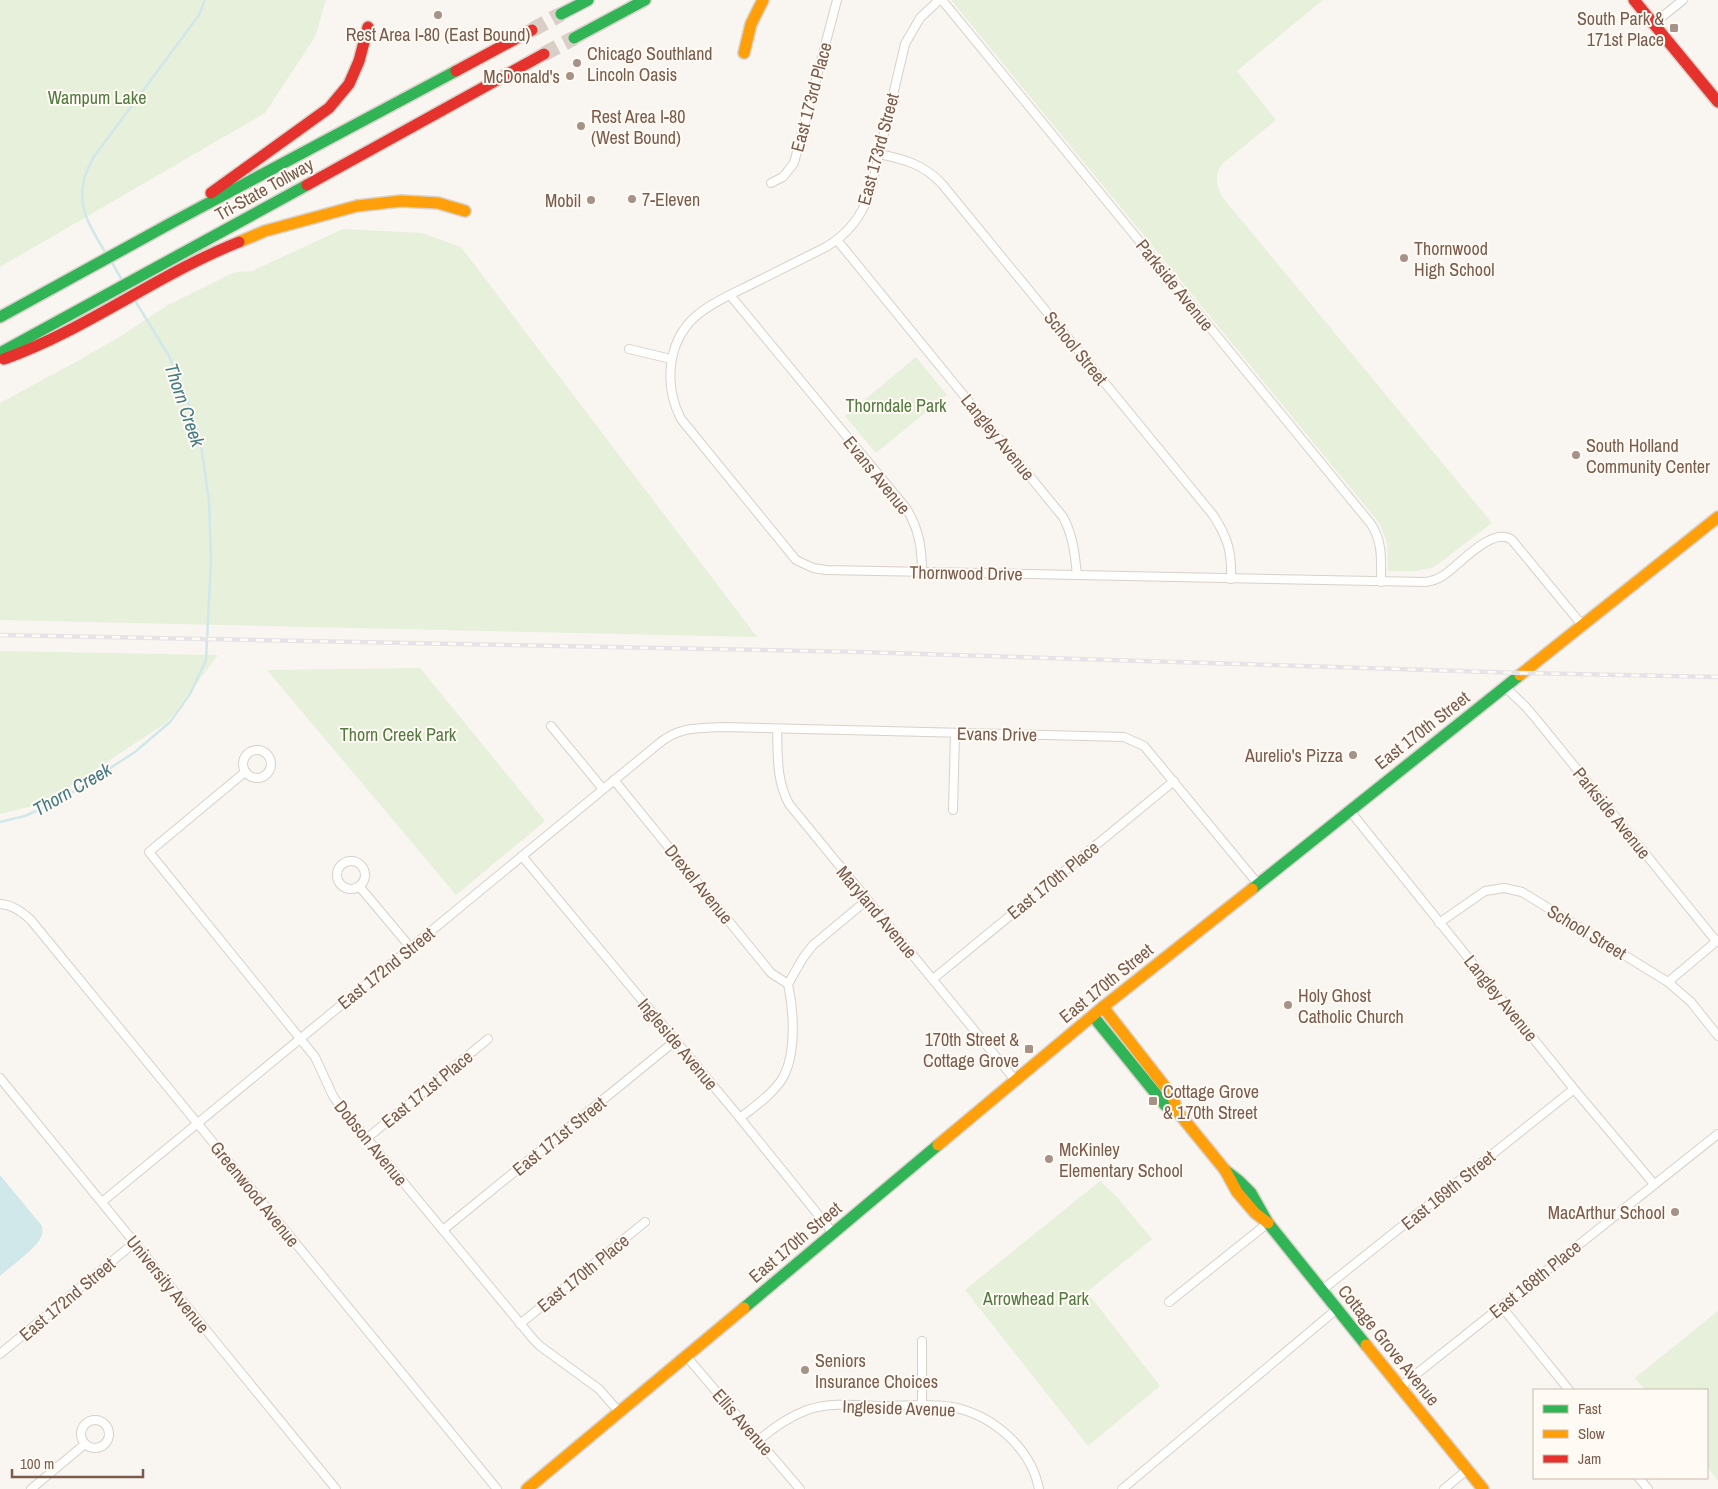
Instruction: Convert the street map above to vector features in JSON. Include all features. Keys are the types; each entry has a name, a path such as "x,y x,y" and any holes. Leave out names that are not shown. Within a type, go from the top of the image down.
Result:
{"main road":[{"path":"561,14 588,0"},
{"path":"574,38 645,0"},
{"path":"744,53 750,24 763,0"},
{"path":"1634,0 1718,102"},
{"path":"173,222 328,108 349,84 359,61 368,27"},
{"name":"Tri-State Tollway","path":"0,317 154,232 532,30"},
{"name":"Tri-State Tollway","path":"0,352 85,306 173,266 544,54"},
{"path":"0,361 35,348 92,317 173,266 265,230 357,206 410,201 438,202 464,211"},
{"name":"East 170th Street","path":"527,1489 1103,1007 1718,517"},
{"name":"Cottage Grove Avenue","path":"1103,1007 1173,1097 1178,1111 1225,1170 1228,1181 1256,1216 1268,1223 1483,1489"},
{"name":"Cottage Grove Avenue","path":"1093,1016 1165,1105 1178,1111"}],"street":[{"name":"East 173rd Place","path":"771,183 783,177 794,163 837,0"},
{"name":"East 173rd Street","path":"671,359 678,340 688,324 701,312 837,240 854,225 865,207 905,44 920,18 940,0"},
{"name":"Parkside Avenue","path":"940,0 1371,524 1380,540 1381,582"},
{"path":"1654,24 1683,0"},
{"name":"School Street","path":"879,154 907,160 921,166 942,184 1213,515 1230,549 1231,579"},
{"name":"Langley Avenue","path":"837,240 1063,517 1073,542 1077,576"},
{"name":"Evans Avenue","path":"730,296 906,508 913,519 920,540 922,572"},
{"path":"629,349 671,359"},
{"name":"Thornwood Drive","path":"671,359 671,392 681,419 796,560 807,566 819,569 922,572 1381,582"},
{"path":"1381,582 1426,582 1433,580 1440,577 1489,540 1495,537 1508,537 1582,625"},
{"name":"Parkside Avenue","path":"1504,687 1537,720 1717,941"},
{"path":"551,726 603,789"},
{"name":"Evans Drive","path":"671,734 677,731 696,728 722,727 1124,737 1144,746 1258,884"},
{"name":"Maryland Avenue","path":"777,729 778,776 784,795 796,813 1015,1080"},
{"path":"953,810 954,733"},
{"name":"East 172nd Street","path":"102,1202 671,734"},
{"name":"Dobson Avenue","path":"245,772 149,852 320,1064 333,1096 366,1139 520,1324 540,1346 599,1389 619,1412"},
{"name":"Drexel Avenue","path":"614,780 771,973 788,984"},
{"name":"East 170th Place","path":"933,979 1174,781"},
{"name":"Langley Avenue","path":"1350,811 1574,1089 1654,1184"},
{"name":"Ingleside Avenue","path":"522,856 833,1233"},
{"path":"359,886 411,948"},
{"name":"School Street","path":"1440,922 1485,891 1504,888 1522,892 1668,982 1691,1002 1718,1036"},
{"path":"740,1118 776,1088 788,1067 790,1059 792,1000 788,984 803,958 813,945 867,900"},
{"name":"Greenwood Avenue","path":"0,904 10,904 30,919 497,1489"},
{"path":"1668,982 1717,941"},
{"name":"East 171st Place","path":"366,1139 488,1039"},
{"name":"East 171st Street","path":"443,1230 676,1041"},
{"name":"University Avenue","path":"0,1078 336,1489"},
{"name":"East 169th Street","path":"1322,1290 1574,1089"},
{"name":"East 168th Place","path":"1400,1387 1718,1134"},
{"name":"East 170th Place","path":"520,1324 645,1222"},
{"path":"1169,1302 1268,1223"},
{"name":"East 172nd Street","path":"0,1354 134,1243"},
{"path":"1501,1306 1568,1389"},
{"path":"1122,1489 1338,1309"},
{"path":"922,1341 922,1406"},
{"name":"Ellis Avenue","path":"686,1356 800,1489"},
{"name":"Ingleside Avenue","path":"759,1440 786,1420 809,1409 839,1405 946,1407 963,1410 981,1417 1013,1441 1023,1454 1037,1479 1039,1489"},
{"path":"31,1489 85,1444"},
{"path":"1444,1489 1467,1470"},
{"path":"1640,1479 1648,1489"}],"green space":[{"name":"Wampum Lake","path":"0,0 326,0 315,37 265,113 0,267"},
{"path":"951,0 1323,0 1237,71 1276,120 1222,164 1217,177 1219,189 1223,198 1492,523 1434,567 1417,571 1388,571 1387,543 1380,524"},
{"path":"343,229 422,233 461,247 757,637 0,620 0,403 121,336 168,305 235,272 252,271"},
{"name":"Thorndale Park","path":"916,357 947,395 876,453 845,416"},
{"path":"0,651 218,655 167,722 45,803 0,814"},
{"name":"Thorn Creek Park","path":"420,668 545,821 456,895 267,670"},
{"name":"Arrowhead Park","path":"1100,1181 1118,1198 1152,1239 1087,1292 1160,1386 1088,1446 965,1290"},
{"path":"1718,1311 1718,1481 1708,1468 1708,1389 1644,1389 1635,1378"}],"water":[{"path":"0,1175 42,1226 42,1234 36,1244 24,1256 0,1276"}],"waterway":[{"name":"Thorn Creek","path":"105,252 90,226 84,209 82,190 86,172 93,158 199,15 205,0"},
{"name":"Thorn Creek","path":"111,261 122,280"},
{"name":"Thorn Creek","path":"0,822 25,816 62,799 135,752 170,722 190,694 206,660 211,560 209,501 200,437 185,393 169,356 134,299"}],"tunnel":[{"path":"532,30 561,14"},
{"path":"544,54 574,38"}],"railway":[{"path":"0,635 859,652 1522,673 1718,677"}],"traffic: fast":[{"path":"561,14 588,0"},
{"path":"574,38 645,0"},
{"path":"0,317 456,71"},
{"path":"0,353 307,185"},
{"path":"1252,889 1520,675"},
{"path":"1093,1016 1165,1105 1177,1111"},
{"path":"744,1308 938,1145"},
{"path":"1225,1170 1251,1193 1268,1223 1366,1345"}],"traffic: slow":[{"path":"744,53 751,24 763,0"},
{"path":"239,242 265,231 357,206 401,201 438,203 465,211"},
{"path":"1520,675 1718,517"},
{"path":"938,1145 1103,1007 1252,889"},
{"path":"1103,1007 1173,1097 1177,1111 1225,1170 1237,1192 1255,1213 1268,1223"},
{"path":"527,1489 744,1308"},
{"path":"1366,1345 1483,1489"}],"traffic: jam":[{"path":"1634,0 1718,102"},
{"path":"211,193 329,108 349,84 359,61 368,27"},
{"path":"456,71 532,30"},
{"path":"307,185 544,54"},
{"path":"4,359 64,333 180,270 239,242"}],"place":[{"name":"Rest Area I-80 (East Bound)","path":"438,15"},
{"name":"South Park & 171st Place","path":"1674,28"},
{"name":"Chicago Southland Lincoln Oasis","path":"577,63"},
{"name":"McDonald's","path":"570,76"},
{"name":"Rest Area I-80 (West Bound)","path":"581,126"},
{"name":"7-Eleven","path":"632,199"},
{"name":"Mobil","path":"591,200"},
{"name":"Thornwood High School","path":"1404,258"},
{"name":"South Holland Community Center","path":"1576,455"},
{"name":"Aurelio's Pizza","path":"1353,755"},
{"name":"Holy Ghost Catholic Church","path":"1288,1005"},
{"name":"170th Street & Cottage Grove","path":"1029,1049"},
{"name":"Cottage Grove & 170th Street","path":"1153,1101"},
{"name":"McKinley Elementary School","path":"1049,1159"},
{"name":"MacArthur School","path":"1675,1212"},
{"name":"Seniors Insurance Choices","path":"805,1370"}]}
